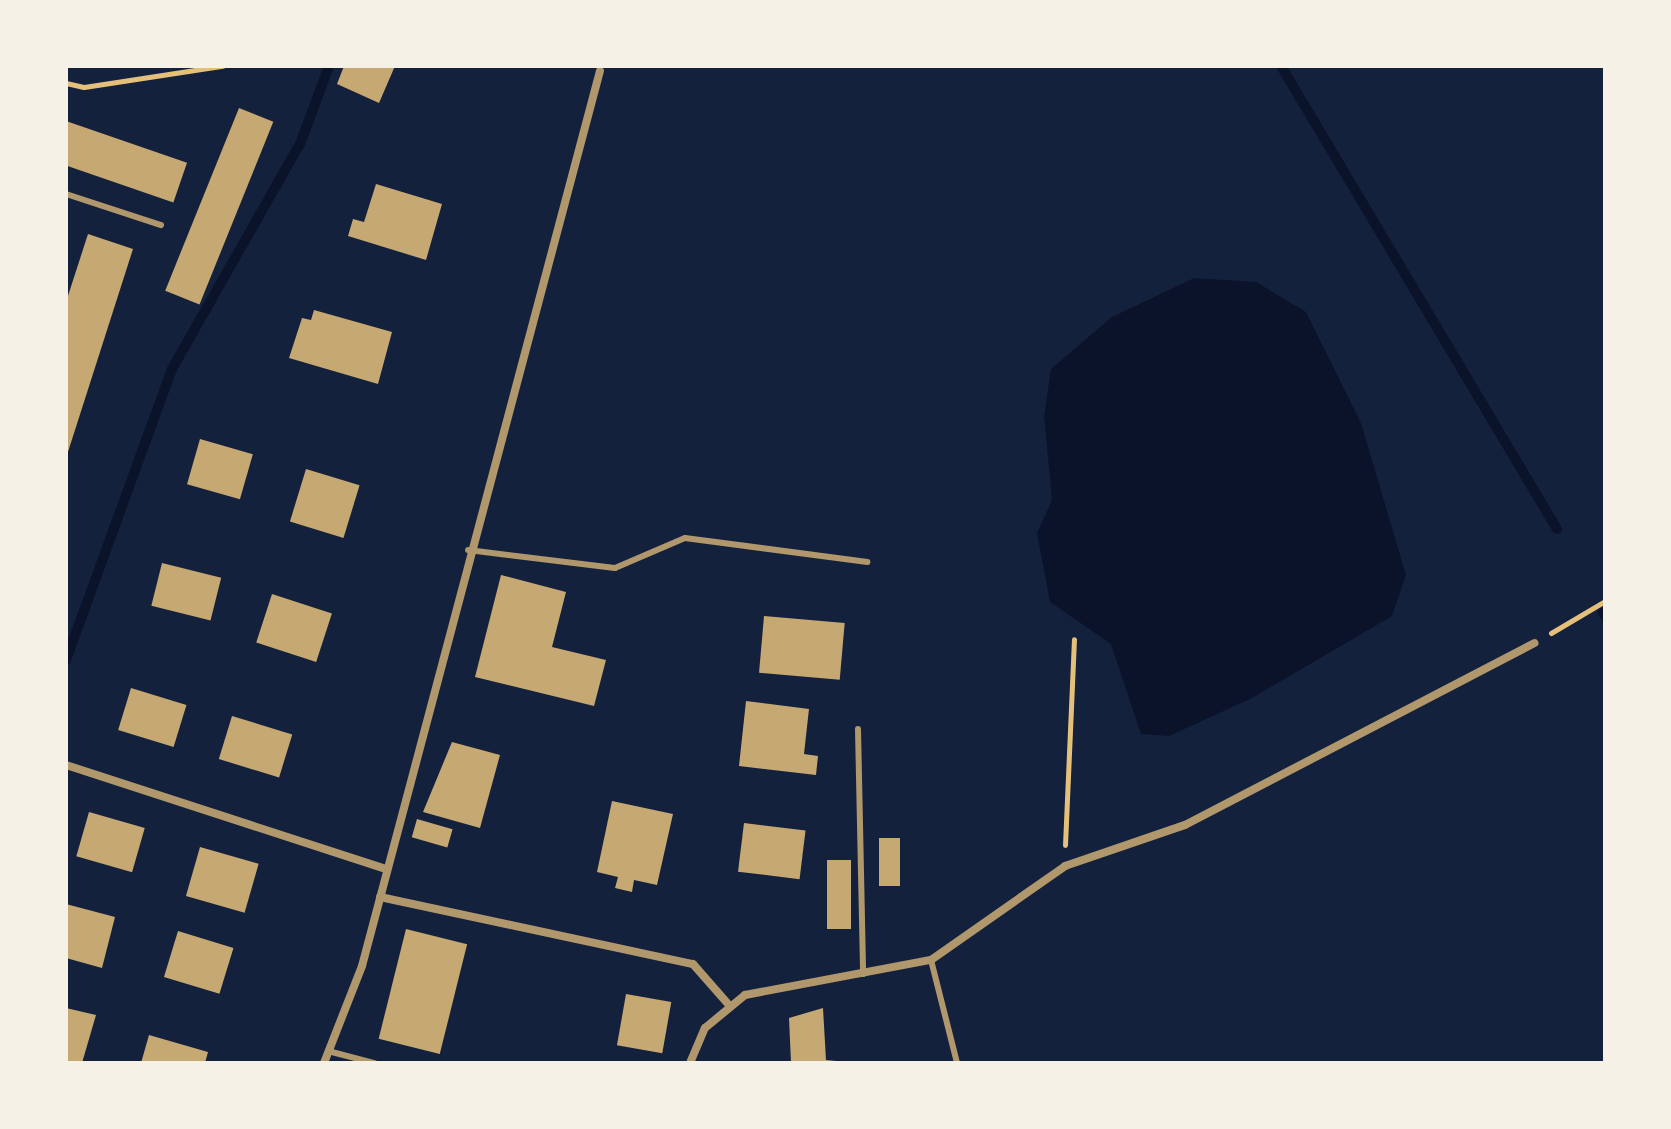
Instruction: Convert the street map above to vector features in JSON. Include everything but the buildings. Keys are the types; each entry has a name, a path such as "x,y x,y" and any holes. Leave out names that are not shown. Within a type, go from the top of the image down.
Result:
{"street":[{"path":"324,1063 380,897 468,550 600,71"},
{"path":"690,1063 705,1028 729,1005 766,986 863,974 931,960 1065,866 1185,825 1534,643"},
{"path":"66,764 386,869"},
{"path":"380,897 693,964 729,1005"}],"lane":[{"path":"66,194 161,225"},
{"path":"468,550 615,568 685,538 867,562"},
{"path":"858,729 863,974"},
{"path":"931,960 957,1063"},
{"path":"328,1051 374,1063"}],"path":[{"path":"66,83 84,87 222,66"},
{"path":"1534,643 1605,601"},
{"path":"1065,866 1074,639"}],"water":[{"path":"1194,278 1256,282 1306,312 1361,423 1406,575 1392,616 1252,698 1169,736 1141,734 1111,644 1050,602 1037,533 1052,500 1044,416 1051,369 1112,317"}],"waterway":[{"path":"66,660 172,369 300,144 329,66"},
{"path":"1281,66 1557,529"}]}
